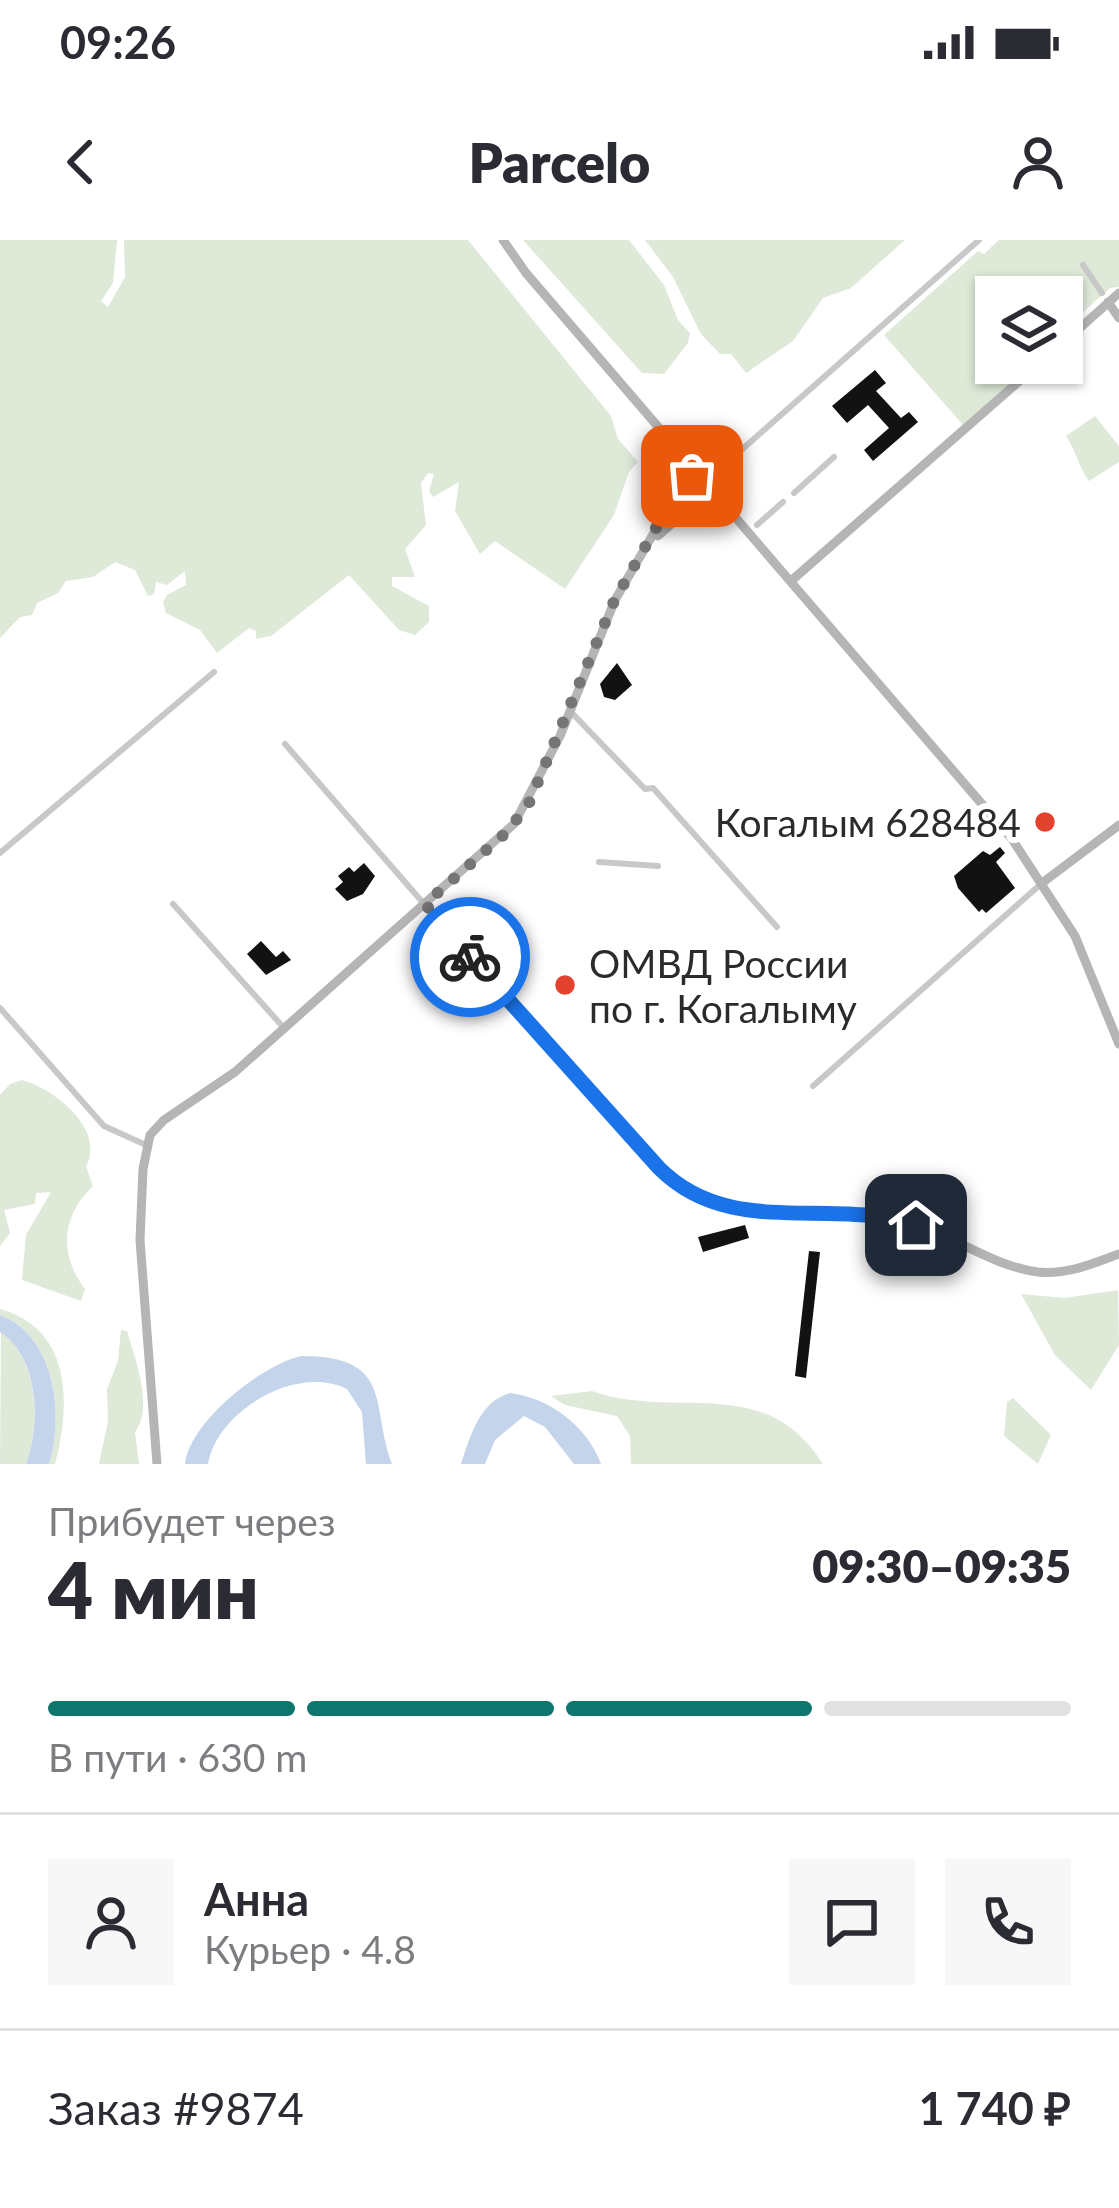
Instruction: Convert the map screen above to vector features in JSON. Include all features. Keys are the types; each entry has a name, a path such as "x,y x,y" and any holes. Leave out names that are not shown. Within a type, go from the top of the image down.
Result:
{"street":[{"path":"503,240 668,442 979,796 1042,883 1085,958 1119,1044"},
{"path":"704,480 979,240"},
{"path":"1083,266 1119,318"},
{"path":"1083,321 1105,297 1119,293"},
{"path":"791,580 1016,384"},
{"path":"668,442 683,465 685,498 711,500 727,508"},
{"path":"794,493 834,458"},
{"path":"157,1464 140,1240 146,1144 159,1124 224,1080 522,814 571,712 615,599 659,532 682,484 692,476 704,480"},
{"path":"659,532 706,494 704,480"},
{"path":"757,525 783,502"},
{"path":"0,853 214,672"},
{"path":"571,712 645,789 653,788 777,927"},
{"path":"285,744 659,1168 696,1197 738,1211 898,1220 1033,1271 1076,1269 1119,1254"},
{"path":"813,1086 1042,883 1119,825"},
{"path":"599,862 658,866"},
{"path":"173,904 284,1028"},
{"path":"0,1009 104,1126 146,1144"}],"green space":[{"path":"0,240 117,240 113,283 101,301 108,307 125,277 124,240 468,240 611,416 618,439 638,462 629,472 614,515 565,589 495,541 480,554 455,511 459,482 433,497 429,491 434,474 428,473 421,483 426,525 405,549 415,577 392,577 392,586 429,606 429,622 415,635 399,630 349,575 271,636 256,639 256,631 249,628 217,653 200,630 166,613 163,602 186,585 185,571 167,585 156,582 154,594 148,596 135,570 115,562 93,577 66,581 58,593 37,603 32,615 20,617 0,638"},
{"path":"523,240 629,240 664,285 678,320 690,333 688,343 664,374 642,373"},
{"path":"645,240 905,240 851,288 823,298 793,341 746,373 731,354 720,354 701,334 673,277"},
{"path":"999,240 1119,240 1119,287 1110,288 1083,312 1083,276 975,276 975,384 1010,384 963,425 884,335 978,251 984,254"},
{"path":"1095,416 1119,446 1119,462 1089,481 1066,436"},
{"path":"22,1080 62,1102 89,1139 86,1166 93,1186 75,1209 67,1235 70,1262 85,1289 81,1301 22,1280 26,1235 51,1192 36,1193 35,1204 4,1210 10,1233 0,1246 0,1095"},
{"path":"1118,1290 1119,1345 1091,1390 1055,1355 1021,1294 1064,1298"},
{"path":"0,1309 24,1319 53,1351 64,1394 55,1464 49,1464 55,1401 44,1358 19,1325 0,1315"},
{"path":"121,1330 127,1331 141,1383 143,1410 135,1432 139,1464 99,1464 108,1421 107,1389 118,1361"},
{"path":"1,1332 23,1358 33,1393 34,1430 26,1464 0,1464"},
{"path":"592,1391 624,1399 747,1408 800,1435 823,1464 631,1464 630,1436 617,1416 565,1405 551,1396"},
{"path":"1013,1398 1051,1435 1038,1464 1004,1436 1007,1402"}],"water":[{"path":"0,1315 33,1340 51,1379 56,1423 49,1464 26,1464 34,1430 33,1392 23,1358 0,1332"},
{"path":"301,1356 331,1358 365,1375 378,1404 392,1464 366,1464 362,1412 347,1389 305,1383 262,1397 242,1410 214,1445 208,1464 185,1464 199,1431 230,1398 267,1371"},
{"path":"510,1393 539,1401 565,1416 601,1464 574,1464 545,1427 524,1416 495,1440 485,1464 461,1464 483,1412"}],"building":[{"path":"875,370 886,383 876,391 901,418 909,412 918,422 873,461 864,450 889,428 868,405 847,423 832,406"},
{"path":"617,663 632,685 615,700 604,697 600,684"},
{"path":"1000,847 1005,853 996,862 1015,888 986,913 979,912 954,876 983,851 990,855"},
{"path":"364,863 375,876 363,894 347,901 335,889 343,882 338,876"},
{"path":"261,941 276,957 283,951 291,960 266,975 247,954"},
{"path":"745,1225 749,1238 703,1252 698,1237"},
{"path":"809,1251 820,1252 806,1378 795,1376"}],"way so far":[{"path":"470,957 425,904 507,832 529,803 615,599 682,483 692,476"}],"place":[{"name":"Когалым 628484","path":"1045,822"},
{"name":"ОМВД России по г. Когалыму","path":"565,985"}],"route":[{"path":"470,957 668,1178 688,1193 738,1211 878,1217 916,1225"}]}
